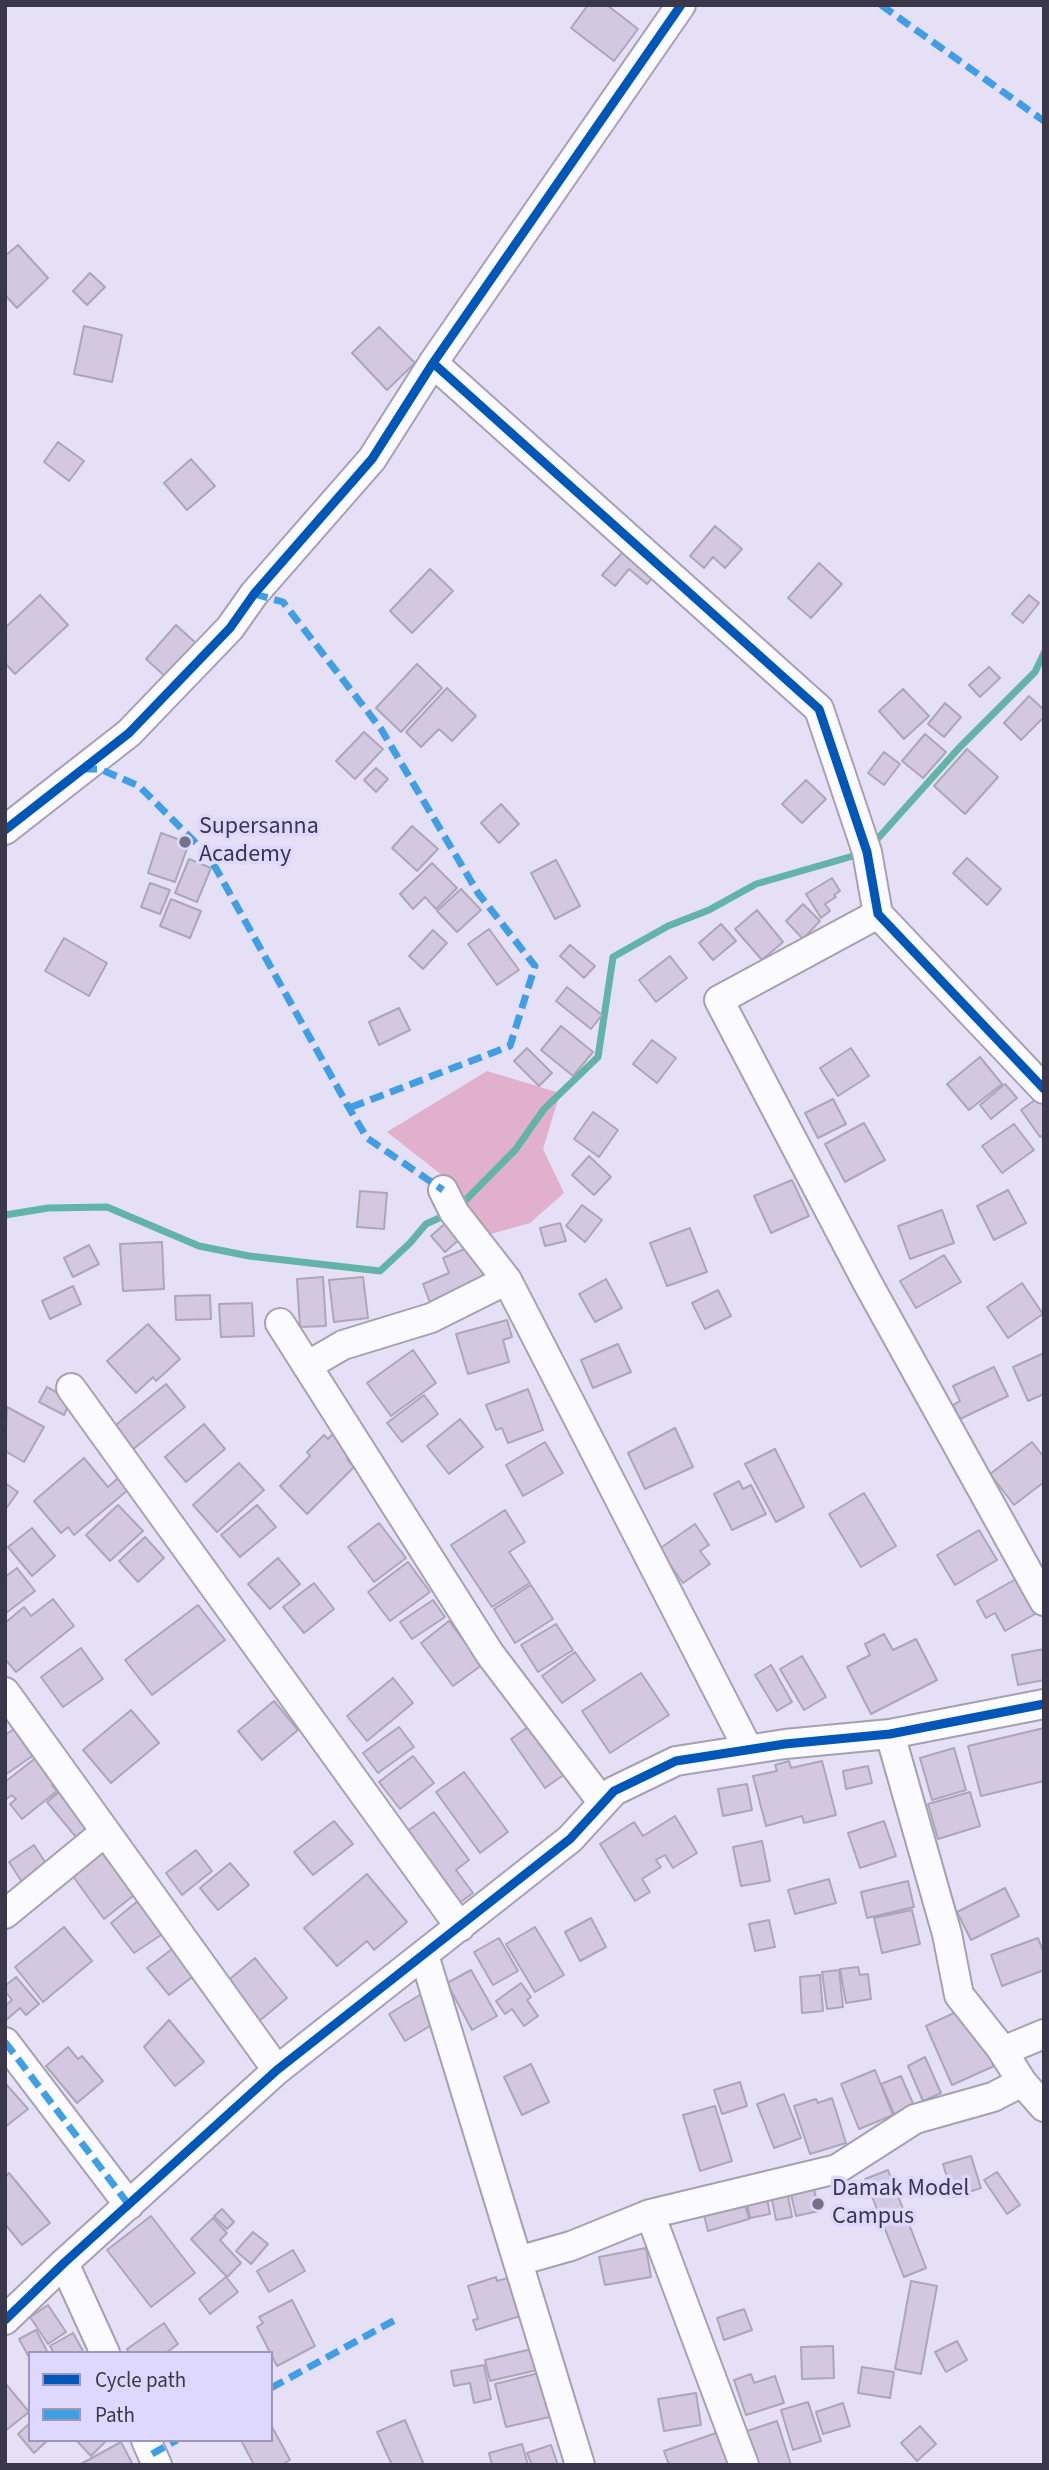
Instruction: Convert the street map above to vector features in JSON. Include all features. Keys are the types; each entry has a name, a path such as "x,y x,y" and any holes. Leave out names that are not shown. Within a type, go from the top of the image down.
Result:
{"street":[{"path":"5,831 129,733 230,628 254,594 372,459 433,363 681,5"},
{"path":"433,363 819,709 867,852 878,914 1044,1088"},
{"path":"878,914 719,1000 867,1282 1044,1601"},
{"path":"443,1190 454,1212 507,1280 748,1749"},
{"path":"307,1366 343,1345 431,1318 507,1280"},
{"path":"280,1322 490,1654 603,1803"},
{"path":"71,1388 460,1927"},
{"path":"5,1692 277,2070"},
{"path":"5,2320 277,2070 570,1839 614,1791 676,1760 785,1744 890,1734 1044,1703"},
{"path":"890,1734 947,1934 959,1996 1003,2051 1022,2082 1044,2107"},
{"path":"5,1914 105,1832"},
{"path":"424,1955 580,2465"},
{"path":"1003,2051 1044,2034"},
{"path":"5,2042 129,2205"},
{"path":"518,2261 571,2246 650,2214 837,2169 915,2119 993,2097 1022,2082"},
{"path":"650,2214 744,2465"},
{"path":"64,2263 105,2351"},
{"path":"147,2442 156,2465"}],"shaded area":[{"path":"487,1071 560,1093 543,1149 564,1193 530,1223 484,1236 452,1183 387,1132"}],"building":[{"path":"588,5 607,5 638,29 614,61 571,28"},
{"path":"18,245 48,278 17,308 5,295 5,256"},
{"path":"90,273 105,287 87,305 73,291"},
{"path":"84,326 122,335 112,382 74,374"},
{"path":"379,327 415,363 387,390 352,353"},
{"path":"58,442 84,461 69,481 44,462"},
{"path":"191,459 215,486 187,510 164,483"},
{"path":"715,526 742,549 725,568 713,557 704,568 690,556"},
{"path":"629,545 658,571 647,584 629,569 615,586 602,575"},
{"path":"819,563 842,584 811,618 788,598"},
{"path":"430,569 453,591 412,633 390,611"},
{"path":"40,595 68,625 15,674 5,663 5,628"},
{"path":"1029,595 1039,603 1023,623 1012,614"},
{"path":"176,625 198,645 168,679 146,659"},
{"path":"417,664 442,688 401,732 376,708"},
{"path":"989,667 1000,678 980,697 969,685"},
{"path":"447,688 476,716 452,741 439,729 421,747 406,732"},
{"path":"903,689 929,716 904,739 879,711"},
{"path":"1029,696 1044,710 1044,717 1021,740 1004,723"},
{"path":"945,703 961,717 944,737 928,724"},
{"path":"364,732 383,749 355,779 336,761"},
{"path":"925,734 946,752 923,778 902,761"},
{"path":"967,749 998,777 965,814 934,786"},
{"path":"884,752 900,764 884,785 868,773"},
{"path":"376,768 388,779 376,792 364,780"},
{"path":"806,780 826,799 802,823 782,804"},
{"path":"501,804 519,824 499,843 481,823"},
{"path":"412,826 438,849 417,871 392,848"},
{"path":"161,833 189,843 175,882 148,873"},
{"path":"967,858 1001,889 987,905 953,873"},
{"path":"189,859 211,868 197,902 175,893"},
{"path":"556,860 580,906 555,919 531,873"},
{"path":"432,863 457,888 436,909 425,897 413,909 400,894"},
{"path":"832,878 840,891 825,904 830,911 821,918 806,894"},
{"path":"150,883 170,890 160,914 141,907"},
{"path":"461,889 481,910 457,932 437,911"},
{"path":"171,899 201,911 190,938 160,926"},
{"path":"803,904 820,921 803,939 786,921"},
{"path":"757,910 783,942 762,960 735,929"},
{"path":"721,924 736,941 713,960 699,943"},
{"path":"489,929 519,970 497,985 468,944"},
{"path":"433,930 447,943 423,969 409,956"},
{"path":"64,938 107,963 89,996 45,971"},
{"path":"570,945 595,966 584,978 560,956"},
{"path":"670,956 687,978 656,1002 639,980"},
{"path":"567,987 602,1015 591,1029 556,1001"},
{"path":"399,1008 410,1030 379,1045 369,1022"},
{"path":"561,1026 593,1052 573,1076 541,1050"},
{"path":"652,1040 676,1058 657,1083 633,1064"},
{"path":"527,1048 552,1073 539,1086 514,1061"},
{"path":"851,1048 869,1076 838,1096 820,1068"},
{"path":"980,1057 1002,1084 969,1110 947,1084"},
{"path":"1005,1084 1017,1098 991,1119 980,1105"},
{"path":"1043,1094 1044,1135 1040,1137 1021,1110"},
{"path":"833,1099 846,1124 818,1138 805,1113"},
{"path":"593,1112 618,1130 599,1157 574,1139"},
{"path":"864,1123 885,1160 845,1182 825,1144"},
{"path":"1014,1124 1034,1150 1002,1173 982,1146"},
{"path":"589,1156 611,1177 594,1195 572,1175"},
{"path":"792,1180 809,1216 771,1233 754,1196"},
{"path":"1008,1190 1026,1223 994,1240 977,1206"},
{"path":"360,1191 387,1193 384,1229 357,1227"},
{"path":"582,1205 602,1220 585,1242 566,1226"},
{"path":"942,1210 954,1243 910,1259 898,1226"},
{"path":"448,1221 462,1237 445,1252 431,1236"},
{"path":"560,1223 566,1241 545,1246 540,1228"},
{"path":"690,1228 707,1272 667,1286 650,1243"},
{"path":"162,1242 164,1289 123,1291 120,1244"},
{"path":"89,1245 99,1264 73,1277 64,1258"},
{"path":"474,1245 489,1281 431,1305 423,1284 449,1273 443,1258"},
{"path":"944,1255 961,1282 916,1308 900,1281"},
{"path":"323,1277 326,1326 300,1327 297,1279"},
{"path":"363,1277 368,1318 334,1322 329,1280"},
{"path":"606,1279 622,1308 595,1322 579,1294"},
{"path":"1022,1283 1043,1314 1008,1338 987,1307"},
{"path":"73,1286 81,1304 50,1319 42,1301"},
{"path":"718,1290 731,1316 705,1329 692,1303"},
{"path":"210,1295 211,1319 176,1320 175,1296"},
{"path":"252,1303 254,1336 221,1337 219,1304"},
{"path":"507,1320 512,1337 503,1340 509,1362 468,1374 456,1334"},
{"path":"148,1324 180,1359 156,1381 153,1377 136,1393 107,1361"},
{"path":"618,1344 631,1372 593,1388 581,1360"},
{"path":"413,1350 436,1383 391,1416 367,1383"},
{"path":"1044,1353 1044,1394 1028,1401 1013,1367"},
{"path":"994,1367 1008,1396 960,1419 953,1405 960,1401 953,1386"},
{"path":"166,1384 185,1407 131,1451 112,1428"},
{"path":"47,1387 71,1400 64,1415 39,1402"},
{"path":"528,1389 543,1430 508,1443 502,1428 496,1430 486,1405"},
{"path":"424,1395 438,1414 402,1442 387,1423"},
{"path":"7,1407 44,1427 24,1462 5,1451"},
{"path":"460,1419 483,1447 449,1474 427,1446"},
{"path":"204,1424 225,1449 186,1482 165,1457"},
{"path":"675,1428 693,1467 645,1489 628,1453"},
{"path":"337,1430 357,1449 347,1459 354,1467 307,1514 280,1486 310,1456 307,1452 324,1435 328,1439"},
{"path":"545,1442 563,1473 523,1496 506,1465"},
{"path":"1032,1442 1044,1457 1044,1482 1014,1505 990,1474"},
{"path":"775,1449 804,1507 776,1522 745,1464"},
{"path":"84,1458 108,1487 118,1478 128,1490 74,1535 68,1527 61,1533 34,1501"},
{"path":"239,1463 264,1490 217,1532 193,1505"},
{"path":"739,1481 743,1489 751,1485 766,1514 732,1530 714,1494"},
{"path":"5,1483 18,1492 5,1510"},
{"path":"864,1493 896,1546 861,1567 829,1514"},
{"path":"118,1505 143,1531 110,1561 86,1535"},
{"path":"257,1505 276,1527 240,1557 221,1535"},
{"path":"505,1510 525,1542 509,1552 530,1583 492,1607 451,1545"},
{"path":"379,1523 406,1558 374,1582 348,1547"},
{"path":"695,1524 709,1545 700,1551 710,1564 683,1583 659,1549"},
{"path":"32,1528 55,1556 32,1576 8,1547"},
{"path":"979,1530 997,1560 955,1585 937,1555"},
{"path":"145,1537 164,1558 138,1582 119,1561"},
{"path":"278,1558 300,1584 270,1609 248,1584"},
{"path":"408,1562 430,1592 390,1621 368,1592"},
{"path":"17,1568 35,1591 6,1613 5,1577"},
{"path":"1016,1579 1035,1614 1005,1631 995,1613 986,1618 977,1601"},
{"path":"314,1583 334,1609 304,1633 283,1607"},
{"path":"531,1585 553,1619 515,1643 494,1609"},
{"path":"53,1599 74,1626 16,1672 5,1659 5,1623 24,1607 31,1616"},
{"path":"433,1600 445,1617 412,1639 400,1622"},
{"path":"198,1605 225,1640 152,1695 125,1660"},
{"path":"449,1621 482,1665 453,1686 421,1643"},
{"path":"556,1624 573,1650 538,1672 521,1645"},
{"path":"884,1634 893,1650 916,1639 937,1680 871,1714 847,1667 870,1655 865,1644"},
{"path":"81,1648 103,1679 63,1707 41,1677"},
{"path":"1044,1649 1044,1680 1018,1685 1012,1655"},
{"path":"575,1652 595,1680 562,1703 542,1676"},
{"path":"802,1656 826,1697 804,1710 780,1669"},
{"path":"771,1665 792,1702 777,1711 755,1675"},
{"path":"641,1673 669,1715 610,1753 582,1711"},
{"path":"393,1678 413,1703 367,1741 347,1716"},
{"path":"274,1701 298,1730 262,1760 238,1731"},
{"path":"131,1710 159,1743 111,1783 83,1750"},
{"path":"535,1722 569,1771 545,1788 511,1739"},
{"path":"23,1723 41,1750 5,1775 5,1735"},
{"path":"399,1727 414,1747 378,1773 363,1753"},
{"path":"1044,1728 1044,1781 981,1796 968,1746"},
{"path":"954,1748 966,1790 932,1800 920,1758"},
{"path":"42,1753 61,1777 52,1785 57,1791 22,1819 10,1804 16,1799 12,1795 5,1800 5,1782"},
{"path":"413,1756 434,1783 400,1809 379,1782"},
{"path":"789,1761 791,1768 822,1761 836,1815 804,1823 802,1816 766,1826 753,1776 777,1771 775,1765"},
{"path":"868,1766 872,1783 846,1789 843,1771"},
{"path":"464,1772 508,1832 480,1853 436,1792"},
{"path":"747,1784 752,1810 723,1816 718,1789"},
{"path":"65,1787 98,1827 80,1842 47,1802"},
{"path":"970,1792 980,1826 938,1839 928,1804"},
{"path":"434,1812 469,1860 456,1870 473,1893 451,1909 399,1837"},
{"path":"675,1816 697,1853 673,1868 665,1855 656,1860 661,1867 642,1879 650,1892 635,1901 600,1844 634,1822 643,1836"},
{"path":"334,1821 353,1844 313,1875 294,1852"},
{"path":"884,1821 896,1856 860,1868 848,1833"},
{"path":"762,1841 770,1881 741,1886 733,1847"},
{"path":"34,1845 47,1865 22,1882 9,1862"},
{"path":"106,1849 138,1892 104,1919 72,1875"},
{"path":"196,1850 212,1871 182,1895 166,1873"},
{"path":"230,1863 249,1885 218,1910 200,1888"},
{"path":"367,1874 407,1922 374,1950 367,1941 337,1966 304,1928"},
{"path":"829,1879 836,1903 795,1914 788,1890"},
{"path":"908,1881 914,1907 867,1918 861,1892"},
{"path":"1005,1888 1019,1916 971,1940 957,1912"},
{"path":"144,1896 167,1931 134,1953 111,1923"},
{"path":"912,1910 920,1944 882,1953 874,1918"},
{"path":"591,1918 606,1947 580,1961 565,1932"},
{"path":"769,1920 775,1947 755,1951 749,1924"},
{"path":"64,1927 92,1961 43,2002 15,1967"},
{"path":"535,1927 564,1975 535,1992 506,1944"},
{"path":"499,1938 518,1971 493,1985 474,1952"},
{"path":"1038,1938 1044,1954 1044,1970 1002,1986 991,1955"},
{"path":"176,1946 196,1974 169,1995 147,1968"},
{"path":"255,1958 287,1998 258,2022 225,1983"},
{"path":"858,1967 860,1975 868,1974 871,1999 846,2003 840,1969"},
{"path":"471,1970 497,2016 472,2030 447,1983"},
{"path":"839,1970 843,2007 827,2009 822,1972"},
{"path":"820,1975 823,2011 802,2013 800,1977"},
{"path":"16,1977 39,2004 26,2015 20,2008 5,2021 5,2006 12,2000 5,1991 5,1986"},
{"path":"521,1983 531,1997 527,2000 538,2016 524,2026 512,2009 505,2014 496,2001"},
{"path":"423,1993 440,2020 405,2041 389,2014"},
{"path":"967,2007 994,2066 952,2085 926,2026"},
{"path":"169,2020 204,2062 175,2086 144,2047"},
{"path":"68,2047 78,2059 82,2056 103,2081 77,2103 46,2066"},
{"path":"925,2057 941,2093 923,2101 908,2066"},
{"path":"531,2064 549,2102 522,2115 504,2077"},
{"path":"875,2070 893,2115 859,2129 841,2084"},
{"path":"901,2076 915,2108 895,2116 881,2084"},
{"path":"740,2082 747,2106 722,2114 714,2090"},
{"path":"5,2083 28,2109 5,2127"},
{"path":"784,2094 801,2138 774,2148 757,2104"},
{"path":"832,2098 846,2143 810,2154 794,2106 816,2099 818,2103"},
{"path":"715,2106 732,2161 700,2171 683,2115"},
{"path":"971,2156 981,2188 953,2197 943,2164"},
{"path":"888,2170 926,2268 904,2277 865,2179"},
{"path":"997,2172 1020,2205 1007,2214 984,2180"},
{"path":"9,2173 50,2223 22,2245 5,2224 5,2177"},
{"path":"812,2181 819,2211 796,2216 789,2186"},
{"path":"786,2186 792,2217 776,2220 770,2189"},
{"path":"765,2188 770,2214 750,2218 745,2192"},
{"path":"742,2193 749,2219 708,2231 701,2203"},
{"path":"222,2209 234,2222 227,2229 214,2216"},
{"path":"151,2216 195,2273 151,2307 107,2250"},
{"path":"213,2218 227,2233 220,2240 241,2263 227,2277 191,2239"},
{"path":"253,2232 268,2244 251,2264 236,2251"},
{"path":"646,2248 651,2277 605,2285 599,2257"},
{"path":"293,2250 305,2271 269,2292 257,2271"},
{"path":"226,2277 238,2292 210,2314 199,2299"},
{"path":"496,2277 497,2281 508,2278 520,2316 476,2330 473,2320 478,2319 468,2286"},
{"path":"911,2281 937,2286 921,2374 895,2369"},
{"path":"292,2300 315,2346 277,2366 273,2351 269,2351 257,2327 263,2323 259,2317"},
{"path":"48,2305 66,2332 48,2344 30,2317"},
{"path":"744,2309 752,2330 724,2340 717,2318"},
{"path":"164,2323 178,2344 169,2351 127,2349"},
{"path":"36,2330 47,2351 28,2351 28,2355 19,2339"},
{"path":"73,2333 83,2351 53,2351 50,2346"},
{"path":"957,2341 967,2360 946,2372 935,2352"},
{"path":"833,2346 834,2378 802,2379 801,2347"},
{"path":"532,2349 537,2370 490,2381 485,2360"},
{"path":"484,2365 491,2399 474,2403 470,2383 454,2386 451,2371"},
{"path":"862,2367 894,2372 890,2398 858,2393"},
{"path":"543,2372 554,2416 506,2427 495,2384"},
{"path":"751,2374 754,2383 775,2376 784,2403 746,2415 734,2380"},
{"path":"5,2383 28,2413 5,2431"},
{"path":"696,2393 701,2425 664,2431 658,2399"},
{"path":"808,2402 821,2441 793,2450 781,2410"},
{"path":"843,2403 850,2426 823,2434 816,2412"},
{"path":"405,2420 424,2465 392,2465 377,2432"},
{"path":"777,2421 791,2465 755,2465 744,2432"},
{"path":"28,2425 28,2442 46,2442 34,2453 18,2434"},
{"path":"920,2426 936,2444 917,2461 901,2443"},
{"path":"273,2429 290,2460 281,2465 254,2465 242,2442 273,2442"},
{"path":"722,2431 734,2465 669,2465 664,2451"},
{"path":"78,2442 105,2442 91,2456"},
{"path":"121,2442 133,2465 79,2465"},
{"path":"522,2444 528,2465 492,2465 489,2453"},
{"path":"551,2445 558,2465 532,2465 527,2453"}],"waterway":[{"path":"872,845 958,749 1035,672 1044,653"},
{"path":"458,1208 516,1149 544,1109 598,1057 613,957 668,926 709,910 756,884 860,854"},
{"path":"5,1215 48,1208 107,1207 199,1246 249,1256 380,1271 426,1224 448,1214"}],"marked path":[{"path":"881,5 1044,121"},
{"path":"254,594 283,602 381,729 478,893 535,966 510,1046 349,1108"},
{"path":"83,769 100,769 139,786 209,856 367,1138 443,1190"},
{"path":"5,2042 129,2205"},
{"path":"273,2387 395,2320"},
{"path":"152,2454 173,2442"}],"cycle path":[{"path":"5,830 129,733 230,628 254,594 372,459 433,363 681,5"},
{"path":"433,363 819,709 867,852 878,914 1044,1089"},
{"path":"5,2320 277,2070 570,1839 614,1791 676,1761 785,1744 890,1734 1044,1704"}],"place":[{"name":"Supersanna Academy","path":"185,842"},
{"name":"Damak Model Campus","path":"818,2204"}]}
